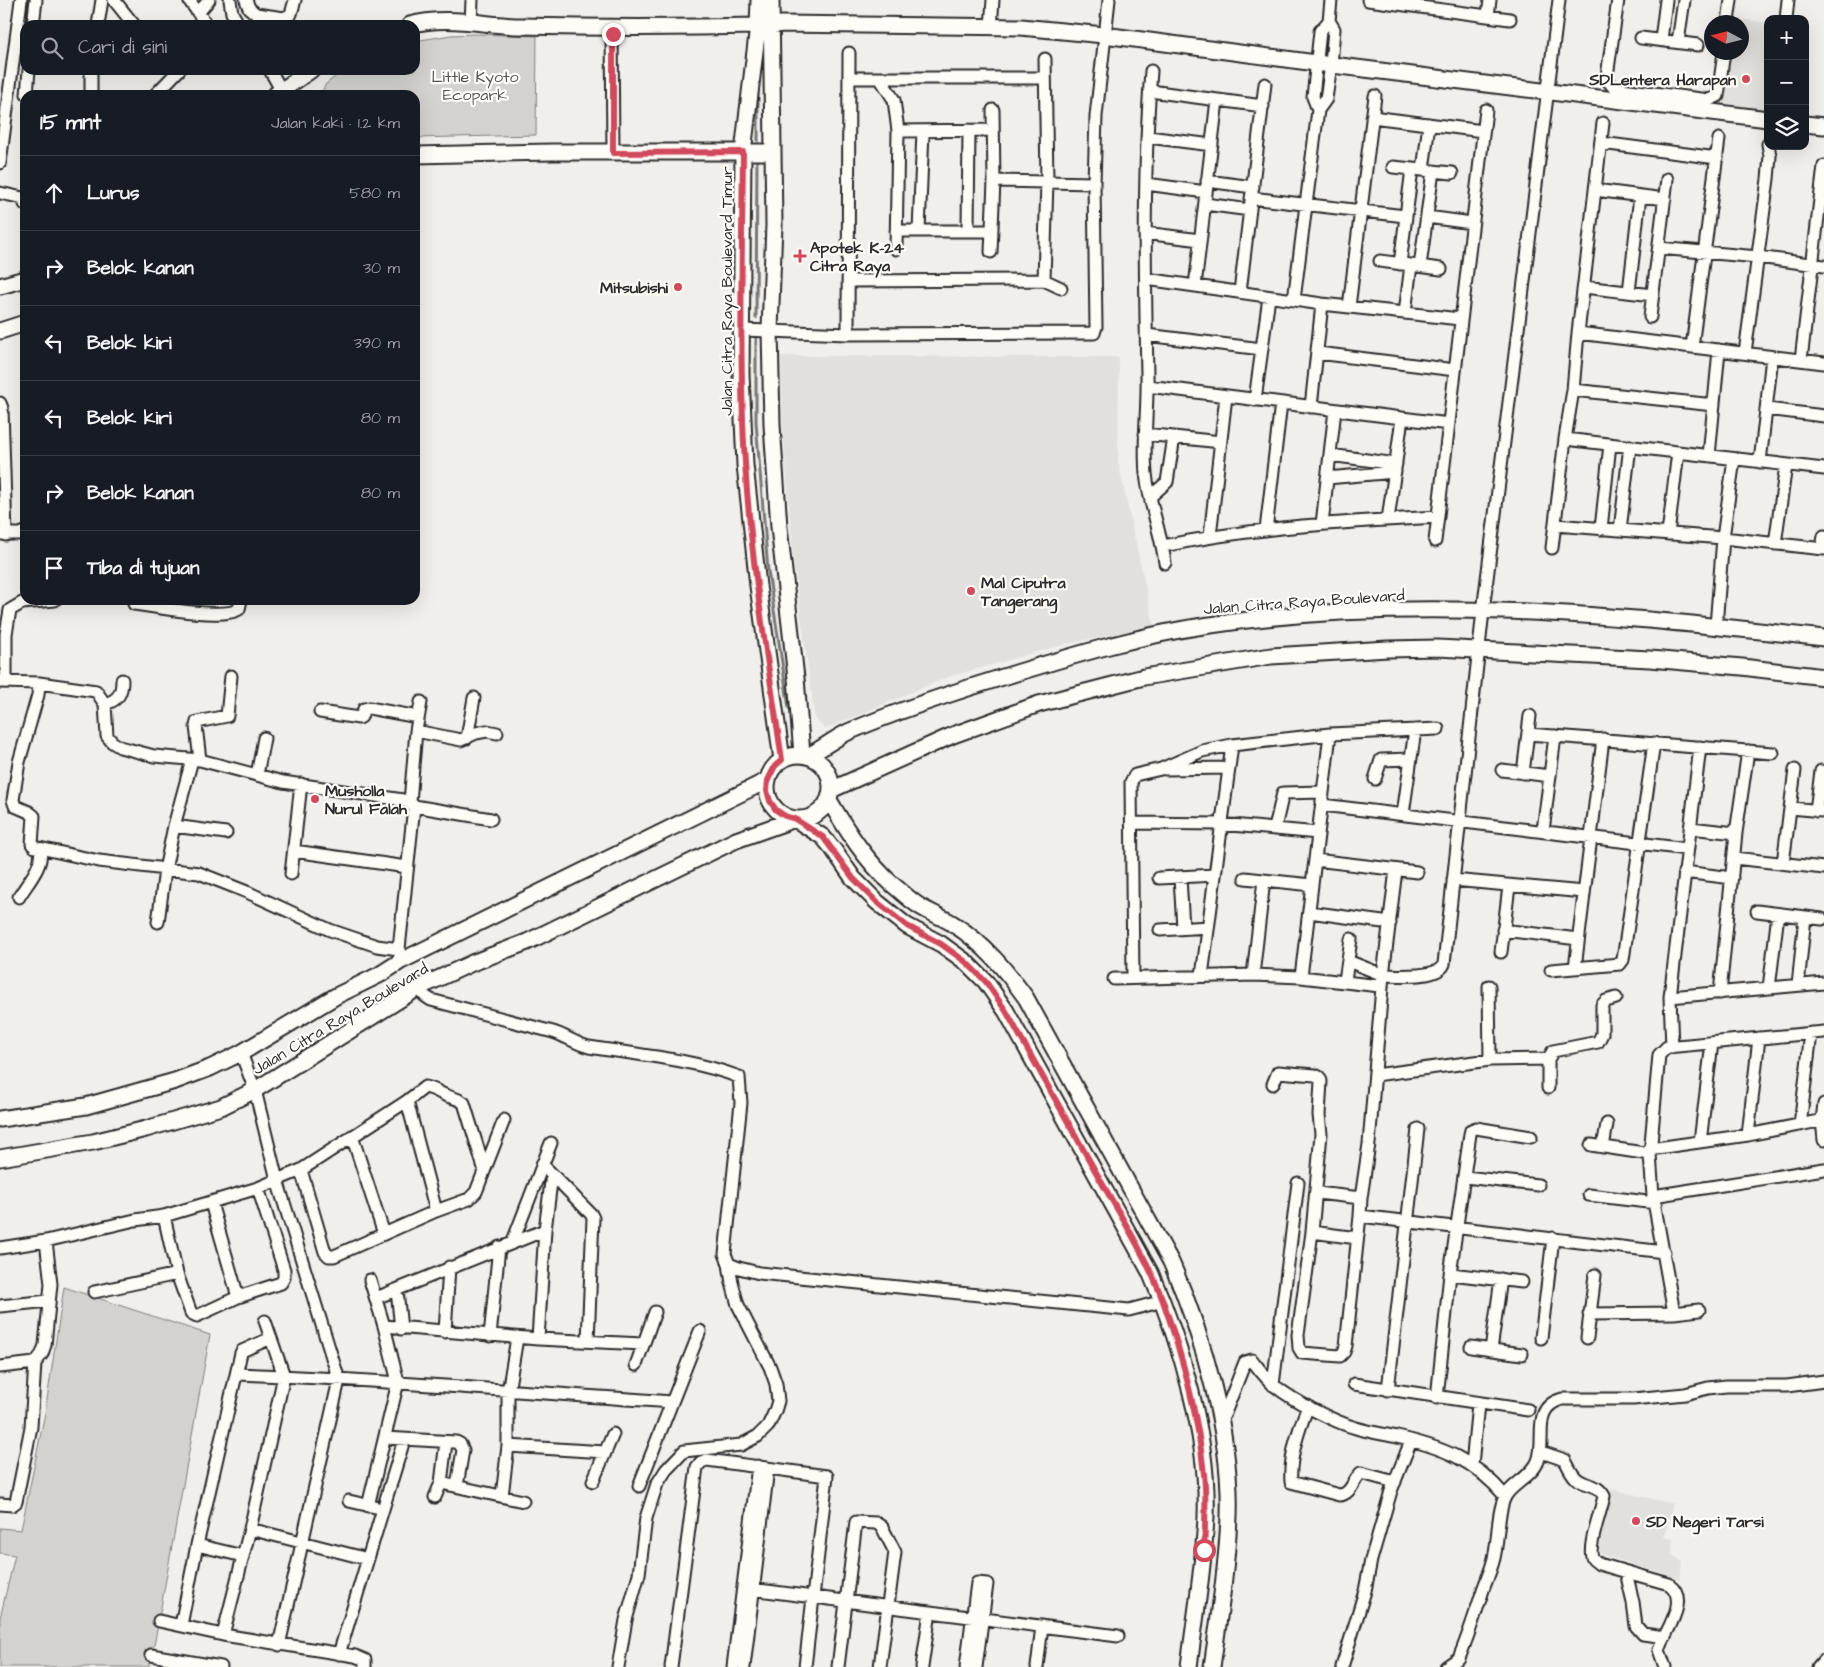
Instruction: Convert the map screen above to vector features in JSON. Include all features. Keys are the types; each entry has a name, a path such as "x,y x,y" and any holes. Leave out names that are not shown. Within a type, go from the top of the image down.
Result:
{"street":[{"path":"0,162 21,0"},
{"path":"34,20 36,0"},
{"path":"99,20 102,0"},
{"path":"114,0 130,20"},
{"path":"189,0 203,20"},
{"path":"198,13 209,0"},
{"path":"230,0 232,13 236,20"},
{"path":"246,0 249,8 256,14 284,18 291,14 295,0"},
{"path":"471,23 472,0"},
{"name":"Jalan Citra Raya Boulevard Timur","path":"759,0 764,26 757,152 773,260 766,330 779,527 805,756"},
{"name":"Jalan Citra Raya Boulevard Timur","path":"771,0 764,26 741,374 745,465 758,586 782,760"},
{"path":"991,27 993,0"},
{"path":"744,330 848,334 1094,333 1096,327 1094,184 1096,116 1109,0"},
{"path":"1318,110 1313,97 1334,29 1329,21 1331,0"},
{"path":"1368,0 1440,5 1510,19"},
{"path":"1488,16 1490,0"},
{"path":"1114,979 1253,975 1345,981 1382,981 1432,974 1442,968 1461,821 1483,611 1559,0"},
{"path":"1618,0 1607,76 1614,88 1709,100 1714,99 1718,96 1723,60"},
{"path":"1660,40 1666,0"},
{"path":"1678,42 1684,0"},
{"path":"1729,15 1731,0"},
{"path":"1786,15 1788,0"},
{"path":"420,23 436,20 612,31 782,24 1021,27 1103,41 1548,97 1764,119"},
{"path":"612,31 613,153"},
{"path":"1641,38 1698,45"},
{"path":"848,334 849,53"},
{"path":"1044,280 1047,181 1045,58"},
{"path":"1294,300 1318,110 1326,99 1327,91 1323,69"},
{"path":"1151,71 1145,233 1148,386 1145,434 1146,474 1163,546 1165,563"},
{"path":"27,90 29,75"},
{"path":"91,75 91,90"},
{"path":"159,90 172,75"},
{"path":"272,75 279,90"},
{"path":"284,90 304,75"},
{"path":"850,78 1045,78"},
{"path":"880,78 894,100 898,131 896,250"},
{"path":"1240,292 1265,84"},
{"path":"10,87 20,91"},
{"path":"1150,91 1262,106"},
{"path":"1349,306 1374,96"},
{"path":"1195,286 1217,100"},
{"path":"991,252 994,181 993,110"},
{"path":"1435,541 1486,110"},
{"path":"1372,117 1483,131"},
{"path":"1552,548 1573,390 1603,123"},
{"path":"1410,265 1427,217 1423,170 1429,124"},
{"path":"1809,124 1824,126"},
{"path":"968,231 970,130"},
{"path":"898,131 993,130"},
{"path":"919,231 923,131"},
{"path":"1148,137 1212,144"},
{"path":"1692,347 1719,139"},
{"path":"1601,144 1717,158"},
{"path":"1745,353 1774,151"},
{"path":"420,155 552,152 757,152"},
{"path":"1801,360 1818,266 1824,166"},
{"path":"1393,167 1452,173"},
{"path":"1405,313 1410,265 1405,216 1423,170"},
{"path":"1650,317 1667,179"},
{"path":"994,181 1047,181 1094,184"},
{"path":"1146,184 1206,192 1252,192 1305,205 1405,216"},
{"path":"1595,190 1664,199"},
{"path":"1206,192 1250,210"},
{"path":"0,193 20,198"},
{"path":"1628,292 1640,196"},
{"path":"1427,217 1472,223"},
{"path":"896,231 991,231"},
{"path":"1145,233 1200,240"},
{"path":"1658,248 1758,257 1818,266"},
{"path":"1380,261 1441,269"},
{"path":"1146,279 1322,304 1460,320"},
{"path":"0,286 20,280"},
{"path":"848,281 1044,280 1061,288"},
{"path":"1584,287 1653,295"},
{"path":"1255,400 1269,296"},
{"path":"1311,407 1322,304"},
{"path":"0,331 20,325"},
{"path":"1578,333 1824,363"},
{"path":"1146,335 1262,349"},
{"path":"1709,456 1719,350"},
{"path":"1318,353 1455,370"},
{"path":"1760,462 1772,357"},
{"path":"1148,386 1449,424"},
{"path":"1573,390 1714,405"},
{"path":"1210,536 1226,396"},
{"path":"0,402 2,408 3,535 20,533"},
{"path":"1266,530 1281,403"},
{"path":"1767,409 1824,416"},
{"path":"1322,524 1335,410"},
{"path":"1388,520 1402,418"},
{"path":"1145,434 1220,442"},
{"path":"1150,496 1167,482 1174,437"},
{"path":"1565,439 1824,469"},
{"path":"1601,529 1610,444"},
{"path":"1620,530 1630,446"},
{"path":"1668,534 1678,452"},
{"path":"1330,455 1395,468"},
{"path":"1716,626 1734,459"},
{"path":"1775,544 1786,465"},
{"path":"1327,478 1395,468"},
{"path":"1163,546 1210,536 1322,524 1438,517"},
{"path":"1555,525 1724,538 1823,549 1824,536"},
{"path":"20,604 10,610 6,634 3,682 39,683 96,692 105,704 107,736 120,747 154,756 196,760 283,782 402,800 412,804 491,819"},
{"path":"177,605 214,614 228,613 239,609 241,605"},
{"name":"Jalan Citra Raya Boulevard","path":"805,756 845,734 984,682 1107,645 1203,626 1287,616 1400,610 1610,616 1824,638"},
{"path":"795,819 806,819 815,815 823,809 830,795 953,735 1039,704 1144,677 1262,658 1302,654 1438,648 1650,659 1742,667 1824,677"},
{"path":"158,922 165,870 174,826 196,760 196,726 198,722 227,716 231,676"},
{"path":"105,704 114,701 120,694 122,680"},
{"path":"39,683 38,695 19,762 13,800 15,806 34,816 32,844 35,847 99,861 165,870 187,870 199,873 247,892 330,930 400,955 416,730 421,702"},
{"path":"467,738 474,698"},
{"path":"320,712 358,718 361,717 364,709 369,708 418,717"},
{"path":"1523,773 1530,716"},
{"path":"1161,769 1202,751 1232,745 1330,734 1438,728"},
{"path":"416,730 461,740 480,732 498,733"},
{"path":"1403,814 1415,730"},
{"path":"1301,977 1330,734"},
{"path":"1528,734 1773,753"},
{"path":"1543,831 1555,736"},
{"path":"257,775 264,738"},
{"path":"1575,968 1603,739"},
{"path":"1551,970 1620,964 1622,962 1626,950 1654,743"},
{"path":"1202,976 1232,745"},
{"path":"1672,1047 1670,998 1700,747"},
{"path":"1720,993 1736,833 1748,751"},
{"path":"1189,1667 1204,1550 1206,1514 1204,1476 1200,1437 1192,1402 1163,1301 1126,1226 1006,1011 986,982 966,962 941,944 907,926 877,902 853,878 823,837 795,819 785,816 776,810 769,796 768,780 775,766 791,756 805,756 823,765 828,773 830,795 851,836 871,863 919,906 954,924 982,944 1004,967 1026,998 1147,1215 1171,1262 1185,1294 1202,1346 1219,1416 1228,1474 1229,1514 1227,1552 1212,1667"},
{"path":"1375,779 1381,760 1411,760"},
{"path":"1133,978 1132,779 1135,775 1161,769 1228,768"},
{"path":"1502,770 1550,776"},
{"path":"1783,863 1795,770"},
{"path":"1791,808 1820,811 1821,772"},
{"name":"Jalan Citra Raya Boulevard","path":"0,1119 86,1106 126,1096 192,1074 241,1053 336,996 379,975 400,955 768,780"},
{"path":"291,874 301,784"},
{"path":"1275,828 1283,793 1323,792"},
{"path":"1322,805 1687,849"},
{"name":"Jalan Citra Raya Boulevard","path":"0,1158 92,1142 146,1129 221,1107 255,1090 418,988 472,963 527,942 736,840 795,819"},
{"path":"1132,823 1221,824 1318,833"},
{"path":"174,826 226,833"},
{"path":"1690,828 1736,833"},
{"path":"19,897 39,864 40,849"},
{"path":"294,851 407,867"},
{"path":"1734,858 1824,868"},
{"path":"1315,860 1417,872"},
{"path":"1273,1084 1278,1072 1315,1075 1320,1077 1321,1081 1319,1115 1321,1134 1316,1192 1298,1334 1299,1348 1302,1353 1336,1357 1344,1352 1369,1144 1382,981 1396,870"},
{"path":"1684,872 1732,878"},
{"path":"1159,878 1215,875"},
{"path":"1180,877 1183,928"},
{"path":"1245,878 1312,886"},
{"path":"1253,975 1264,880"},
{"path":"1453,880 1584,892"},
{"path":"1501,952 1509,886"},
{"path":"1757,911 1822,919"},
{"path":"1309,912 1390,923"},
{"path":"1769,988 1778,914"},
{"path":"1798,986 1805,917"},
{"path":"1160,930 1208,926"},
{"path":"1503,930 1578,939"},
{"path":"1345,981 1351,938"},
{"path":"1348,961 1382,981"},
{"path":"1670,998 1824,983"},
{"path":"1489,986 1490,1060"},
{"path":"418,988 431,1000 554,1032 571,1038 584,1046 683,1062 725,1071 739,1077 741,1103 725,1254 738,1304 770,1367 776,1384 778,1401 768,1426 758,1436 741,1445 684,1452 666,1470 657,1484 648,1511 639,1574 624,1626 618,1667"},
{"path":"1548,1088 1548,1059 1553,1051 1598,1042 1602,1034 1602,1005 1606,1001 1616,998"},
{"path":"1674,1313 1654,1200 1650,1152 1659,1055 1667,1048 1672,1047 1824,1032"},
{"path":"1800,1125 1811,1033"},
{"path":"1748,1135 1759,1038"},
{"path":"1700,1142 1712,1043"},
{"path":"241,1053 255,1090 278,1180 339,1380 301,1541 279,1645"},
{"path":"1375,1075 1490,1060 1548,1059"},
{"path":"0,1248 46,1241 135,1220 164,1216 258,1188 301,1170 407,1101 425,1087 460,1099 464,1103 484,1168"},
{"path":"407,1101 436,1211"},
{"path":"1824,1104 1824,1140"},
{"path":"301,1170 326,1255 334,1256 473,1196 504,1120"},
{"path":"1591,1145 1650,1152 1823,1120"},
{"path":"1603,1146 1607,1124"},
{"path":"1437,1398 1450,1274 1471,1130 1476,1128 1531,1138"},
{"path":"1388,1390 1418,1129"},
{"path":"352,1136 384,1234"},
{"path":"513,1241 551,1143"},
{"path":"542,1164 592,1218 588,1342"},
{"path":"1589,1195 1654,1200 1824,1169"},
{"path":"538,1339 545,1230 552,1174"},
{"path":"1465,1177 1538,1185"},
{"path":"1273,1385 1298,1183"},
{"path":"164,1216 177,1274 191,1313 193,1316 197,1316 238,1298 280,1283 284,1278 284,1270 258,1188"},
{"path":"1316,1192 1361,1198"},
{"path":"211,1203 238,1298"},
{"path":"1360,1216 1664,1252"},
{"path":"376,1298 513,1241 545,1230"},
{"path":"1312,1232 1357,1238"},
{"path":"1541,1338 1553,1238"},
{"path":"0,1504 15,1504 31,1427 35,1363 44,1350 49,1302 51,1272 46,1241"},
{"path":"490,1336 499,1247"},
{"path":"729,1264 759,1273 1129,1310 1185,1294"},
{"path":"445,1332 449,1267"},
{"path":"94,1292 177,1274"},
{"path":"1450,1274 1522,1282"},
{"path":"1587,1338 1595,1275"},
{"path":"1491,1350 1501,1279"},
{"path":"368,1506 398,1382 370,1280"},
{"path":"397,1290 401,1329"},
{"path":"0,1306 49,1302"},
{"path":"1589,1314 1674,1313 1699,1310"},
{"path":"636,1365 656,1312"},
{"path":"223,1635 250,1529 284,1376 265,1321"},
{"path":"384,1326 517,1338 643,1344"},
{"path":"639,1486 700,1331"},
{"path":"180,1625 242,1351 271,1338"},
{"path":"502,1496 508,1446 508,1392 517,1338"},
{"path":"1471,1347 1522,1354"},
{"path":"1219,1416 1226,1412 1245,1362 1252,1360 1273,1385 1290,1397 1357,1429 1430,1444 1454,1454 1472,1465 1505,1496"},
{"path":"0,1367 35,1363"},
{"path":"237,1374 398,1382 508,1392 672,1402"},
{"path":"1446,1667 1459,1658 1486,1582 1495,1555 1505,1496 1535,1469 1541,1452 1540,1428 1546,1408 1552,1402 1562,1399 1633,1399 1685,1394 1726,1386 1787,1386 1824,1381"},
{"path":"1354,1384 1437,1398 1528,1410"},
{"path":"1472,1465 1478,1404"},
{"path":"1308,1406 1301,1423 1293,1455 1291,1482 1339,1495 1344,1495 1348,1492 1360,1473 1395,1482"},
{"path":"593,1480 613,1434"},
{"path":"385,1438 458,1443 463,1447 457,1486"},
{"path":"339,1654 404,1440"},
{"path":"1342,1667 1365,1591 1371,1560 1395,1482 1411,1441"},
{"path":"435,1497 441,1483 446,1442"},
{"path":"508,1446 605,1452"},
{"path":"1541,1452 1565,1460 1577,1479 1598,1488 1604,1496 1593,1539 1591,1551 1593,1559 1600,1564 1669,1584 1674,1588 1677,1602 1676,1613 1659,1650 1665,1667"},
{"path":"671,1667 697,1467 701,1462 707,1460 827,1476 804,1667"},
{"path":"733,1667 748,1589 763,1467"},
{"path":"441,1483 522,1501"},
{"path":"349,1501 383,1509"},
{"path":"838,1667 856,1522 876,1523 882,1527 895,1552 880,1667"},
{"path":"250,1529 368,1559"},
{"path":"197,1545 243,1556"},
{"path":"1626,1572 1636,1626 1643,1634 1665,1637"},
{"path":"748,1589 1118,1636"},
{"path":"744,1667 748,1589"},
{"path":"922,1667 930,1612"},
{"path":"966,1667 977,1618"},
{"path":"976,1667 977,1618"},
{"path":"159,1621 223,1635 364,1659 366,1661 365,1667"},
{"path":"1037,1667 1042,1626"},
{"path":"151,1655 221,1667"},
{"path":"1818,1667 1824,1660"}],"shaded area":[{"name":"SDLentera Harapan","path":"1749,20 1764,22 1764,112 1720,106 1726,60 1749,60"},
{"path":"781,356 1119,357 1118,462 1154,626 1066,644 948,677 825,729 815,719 794,565 783,432"},
{"name":"SD Negeri Tarsi","path":"1611,1489 1673,1504 1664,1537 1673,1539 1672,1554 1682,1562 1680,1579 1603,1555 1596,1550"}],"green space":[{"name":"Little Kyoto Ecopark","path":"451,35 537,36 536,135 420,138 420,90 323,90 326,84 338,75 420,75 420,40"},
{"path":"64,1287 210,1335 154,1646 149,1657 149,1667 0,1667 0,1618 15,1555 0,1553 0,1528 21,1530 45,1413"}],"waterway":[{"path":"758,89 758,141"},
{"path":"756,318 757,157"},
{"path":"756,335 756,422 768,571 789,708"}],"place":[{"name":"SDLentera Harapan","path":"1746,79"},
{"name":"Apotek K-24 Citra Raya","path":"800,256"},
{"name":"Mitsubishi","path":"678,287"},
{"name":"Mal Ciputra Tangerang","path":"971,591"},
{"name":"Musholla Nurul Falah","path":"315,799"},
{"name":"SD Negeri Tarsi","path":"1636,1521"}],"route":[{"path":"613,34 613,153 743,152 741,374 745,465 758,586 782,760 775,766 768,780 767,791 770,801 776,810 785,816 795,819 823,837 853,878 877,902 907,926 941,944 966,962 986,982 1006,1011 1126,1226 1163,1301 1179,1353 1200,1437 1206,1514 1204,1550"}]}
